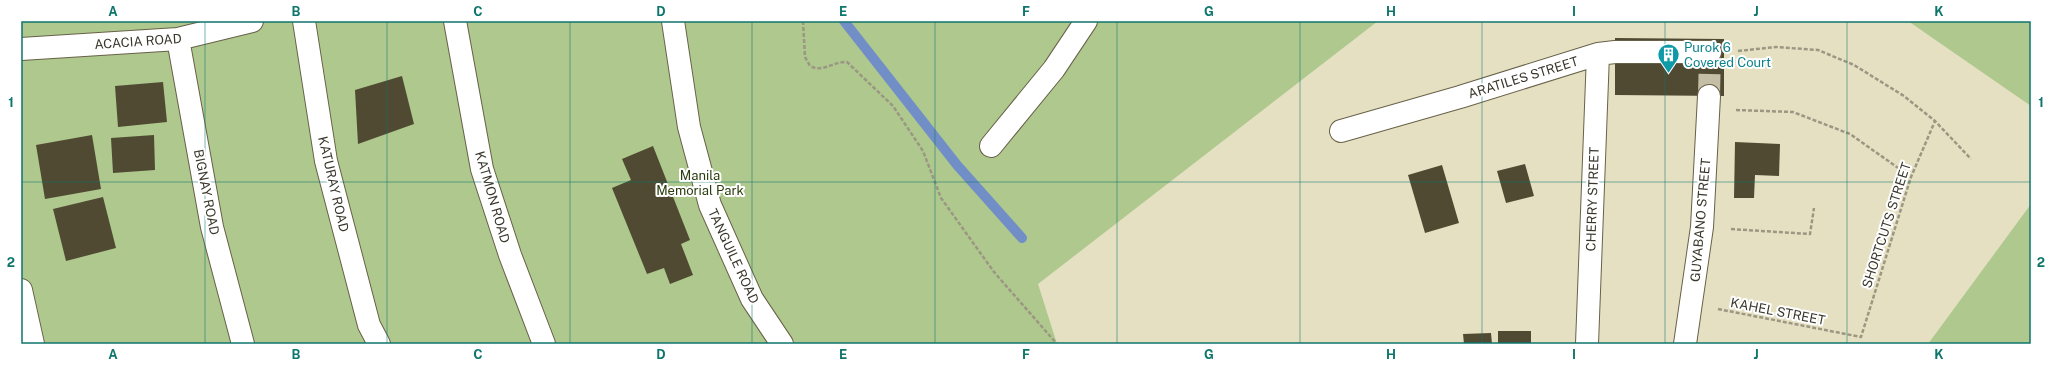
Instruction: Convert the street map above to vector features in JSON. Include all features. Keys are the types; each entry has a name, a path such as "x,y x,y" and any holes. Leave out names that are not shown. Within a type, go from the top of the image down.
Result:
{"street":[{"name":"ACACIA ROAD","path":"21,48 178,39 252,21"},
{"name":"KATURAY ROAD","path":"304,21 326,161 370,325 379,344"},
{"name":"KATMON ROAD","path":"455,21 482,169 510,255 544,344"},
{"name":"TANGUILE ROAD","path":"673,21 689,127 710,205 752,299 782,344"},
{"path":"991,146 1054,69 1086,21"},
{"name":"BIGNAY ROAD","path":"178,39 212,227 243,344"},
{"name":"ARATILES STREET","path":"1341,131 1460,97 1598,54 1615,52 1710,52"},
{"name":"CHERRY STREET","path":"1587,344 1598,54"},
{"name":"GUYABANO STREET","path":"1685,344 1702,228 1709,102"},
{"path":"21,290 33,344"}],"path":[{"path":"803,21 805,57 810,66 822,70 842,62 847,62 893,106 923,151 941,198 994,272 1057,344"},
{"path":"1731,52 1776,47 1818,50 1854,65 1904,96 1935,121 1971,159"},
{"path":"1709,102 1792,112 1850,134 1911,178"},
{"name":"SHORTCUTS STREET","path":"1861,336 1911,178 1935,121"},
{"path":"1702,228 1810,234 1814,208"},
{"name":"KAHEL STREET","path":"1692,304 1861,336"}],"green space":[{"name":"Manila Memorial Park","path":"21,21 1378,21 1038,284 1057,344 21,344"},
{"path":"1908,21 2031,21 2031,106"},
{"path":"2031,204 2031,344 1928,344"}],"building":[{"name":"Purok 6 Covered Court","path":"1615,38 1724,39 1724,96 1615,95"},
{"path":"402,76 414,124 358,144 355,90"},
{"path":"163,82 167,122 118,127 115,86"},
{"path":"92,135 101,189 45,199 36,145"},
{"path":"154,135 155,170 113,173 111,138"},
{"path":"1735,142 1780,144 1779,176 1755,175 1754,198 1734,198"},
{"path":"653,146 690,240 681,244 693,275 670,284 664,268 647,274 612,188 631,180 622,159"},
{"path":"1525,164 1534,196 1506,203 1497,171"},
{"path":"1442,165 1459,223 1425,233 1408,175"},
{"path":"103,197 116,248 66,261 53,209"},
{"path":"1498,331 1531,331 1531,344 1498,344"},
{"path":"1491,333 1492,344 1464,344 1463,334"}],"waterway":[{"path":"844,21 957,165 1022,238"}],"tunnel":[{"path":"1709,96 1710,52"}],"place":[{"name":"Purok 6 Covered Court","path":"1669,74"}]}
